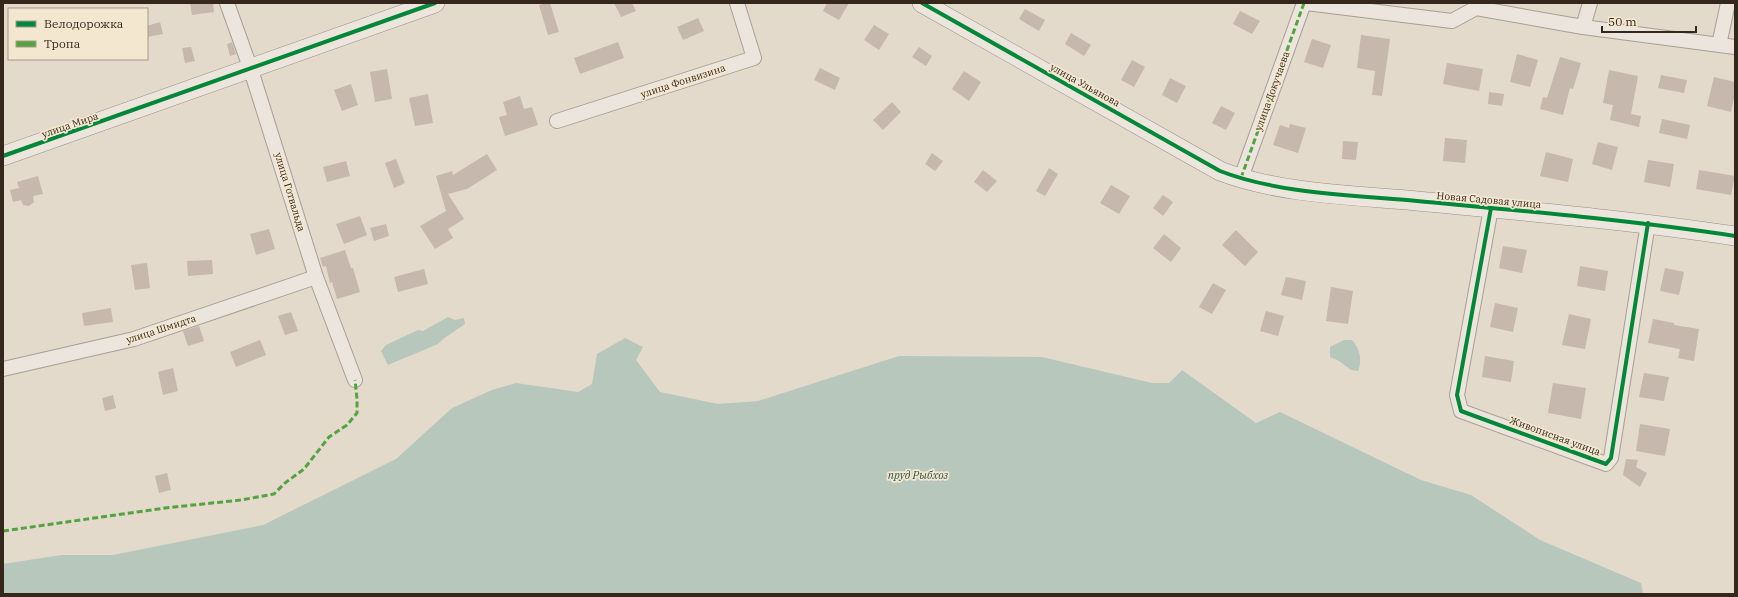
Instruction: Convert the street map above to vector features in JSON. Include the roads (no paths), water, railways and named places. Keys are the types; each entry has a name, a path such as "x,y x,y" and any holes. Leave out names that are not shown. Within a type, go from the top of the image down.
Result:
{"street":[{"name":"улица Готвальда","path":"227,3 251,70 316,277 355,380"},
{"name":"улица Мира","path":"3,156 251,70 435,3"},
{"name":"улица Фонвизина","path":"557,122 754,58 736,3"},
{"name":"улица Ульянова","path":"922,3 1220,171 1241,178"},
{"name":"улица Докучаева","path":"1241,178 1305,3"},
{"path":"1305,3 1452,21 1476,8 1583,27 1735,47"},
{"path":"1583,27 1590,3"},
{"path":"1719,45 1728,3"},
{"name":"Новая Садовая улица","path":"1241,178 1274,185 1330,193 1648,223 1735,236"},
{"name":"Живописная улица","path":"1491,208 1457,395 1461,411 1606,464 1611,458 1648,223"},
{"name":"улица Шмидта","path":"3,369 134,339 316,277"}],"water":[{"path":"448,317 455,320 464,318 465,324 438,344 388,365 381,351 386,345 418,330 423,331"},
{"name":"пруд Рыбхоз","path":"625,338 643,347 636,360 660,392 718,404 758,401 899,356 1042,357 1152,383 1169,383 1182,370 1256,423 1280,412 1421,480 1471,495 1540,540 1641,583 1643,594 3,594 3,564 61,555 113,555 263,525 396,459 452,408 492,390 516,383 578,392 592,384 597,354"},
{"path":"1344,340 1352,340 1357,346 1360,354 1358,371 1351,370 1339,361 1330,357 1330,347"}]}
